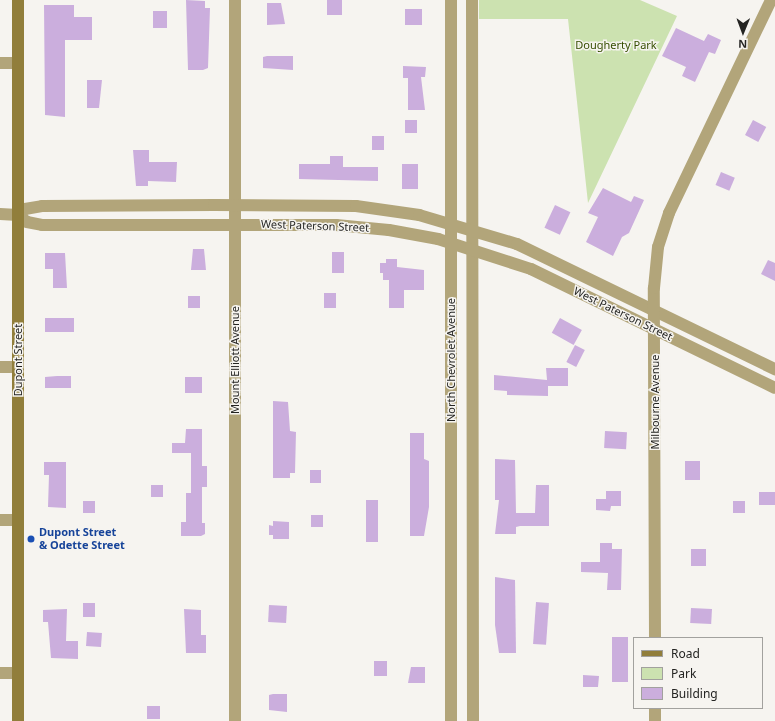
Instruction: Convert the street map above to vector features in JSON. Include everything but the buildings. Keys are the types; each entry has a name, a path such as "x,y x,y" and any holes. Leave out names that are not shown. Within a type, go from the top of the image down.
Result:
{"street":[{"name":"Dupont Street","path":"18,0 18,721"},
{"name":"Mount Elliott Avenue","path":"235,0 235,721"},
{"name":"North Chevrolet Avenue","path":"451,0 451,721"},
{"name":"North Chevrolet Avenue","path":"472,0 473,721"},
{"name":"Milbourne Avenue","path":"655,637 654,310 657,256 666,221 772,0"},
{"path":"0,63 18,63"},
{"name":"West Paterson Street","path":"18,215 25,209 42,206 356,206 451,222 473,228 530,250 775,369"},
{"name":"West Paterson Street","path":"0,214 18,215 27,222 42,225 355,226 401,232 451,242 473,248 531,269 775,388"},
{"path":"0,367 18,367"},
{"path":"0,520 18,520"},
{"path":"451,540 473,540"},
{"path":"0,673 18,673"},
{"path":"655,709 655,721"}],"green space":[{"name":"Dougherty Park","path":"479,0 640,0 677,16 588,203 568,19 479,19"}],"place":[{"name":"Dupont Street & Odette Street","path":"31,539"}]}
